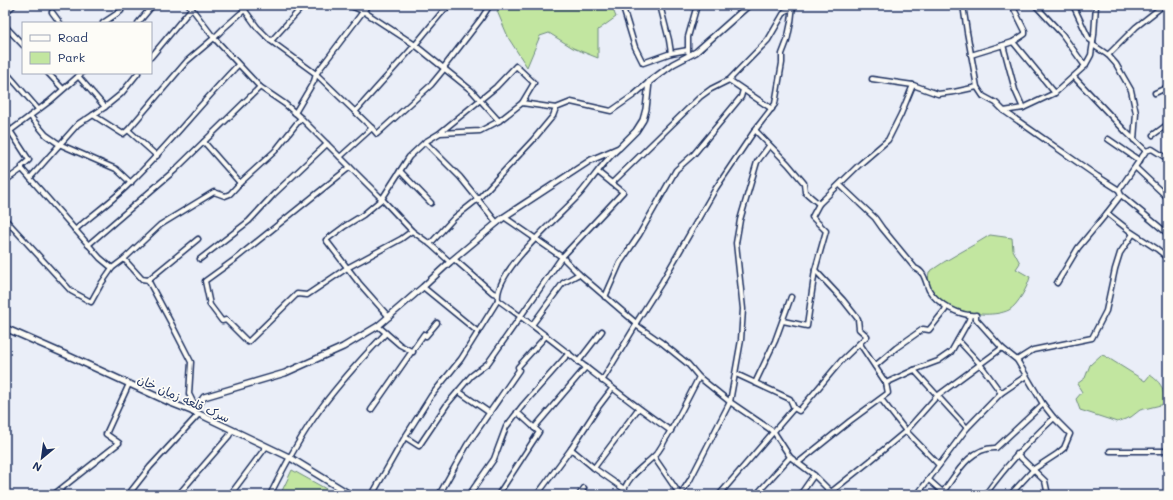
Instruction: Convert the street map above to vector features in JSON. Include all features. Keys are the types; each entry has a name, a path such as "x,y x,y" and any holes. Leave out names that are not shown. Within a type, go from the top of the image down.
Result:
{"street":[{"path":"5,13 14,5"},
{"path":"139,22 153,5"},
{"path":"241,5 271,41 316,74 377,134 432,85 490,5"},
{"path":"93,115 123,134 187,61 250,5"},
{"path":"271,41 304,5"},
{"path":"348,5 363,11 415,45 472,90 498,121"},
{"path":"295,112 314,81 316,74 368,5"},
{"path":"355,112 447,7 441,5"},
{"path":"662,5 660,9 669,40 671,53"},
{"path":"688,56 688,37 697,5"},
{"path":"522,103 556,108 571,102 611,111 673,64 696,52 749,5"},
{"path":"963,5 977,87 983,96 996,103 1120,193 1168,234"},
{"path":"971,55 1014,42 1026,33 1012,5"},
{"path":"1035,5 1062,34 1085,66"},
{"path":"1073,5 1089,39 1116,64 1131,90 1136,113 1134,140"},
{"path":"1004,110 1023,108 1055,93 1085,66 1091,55 1096,5"},
{"path":"1108,55 1136,27 1164,5"},
{"path":"612,183 700,97 711,89 729,80 768,40 786,11 793,6"},
{"path":"602,381 662,282 716,188 755,130 775,104 780,78 782,54 788,35 793,6"},
{"path":"152,56 190,7 214,38 238,65 260,87 295,112 412,231 452,260 493,293 497,294"},
{"path":"104,22 121,11"},
{"path":"624,11 635,47 643,63 671,53 688,50"},
{"path":"52,12 59,22"},
{"path":"5,26 22,45"},
{"path":"1014,42 1055,93"},
{"path":"1002,45 1015,90 1023,108"},
{"path":"75,230 131,183 238,65"},
{"path":"389,316 347,268 326,240 363,215 382,199 409,157 425,142 440,133 480,100 516,66 534,83 522,103 498,121 480,131 440,133"},
{"path":"5,71 38,109"},
{"path":"49,74 63,89"},
{"path":"30,178 78,124 105,107 121,94 137,74"},
{"path":"10,131 50,101 80,75 105,107"},
{"path":"1074,77 1146,151"},
{"path":"872,79 913,85 938,94 977,87"},
{"path":"729,80 772,109"},
{"path":"372,495 405,437 431,396 461,358 498,300 497,294 502,282 535,238 578,195 598,172 606,160 636,131 643,120 646,109 649,82"},
{"path":"783,321 807,326 815,270 826,231 812,217 819,204 859,165 888,140 913,85"},
{"path":"88,245 175,170 260,87"},
{"path":"1155,93 1168,87"},
{"path":"605,297 620,263 639,236 676,170 694,154 741,97 743,90"},
{"path":"430,244 454,218 478,199 533,140 553,116 556,108"},
{"path":"30,116 46,135 59,144 116,169 131,183"},
{"path":"5,219 71,291 91,302 112,268 124,259 160,225 214,192 225,196 230,194 240,182 275,151 301,118"},
{"path":"5,123 29,160 22,166 22,169 5,181"},
{"path":"1153,135 1168,124"},
{"path":"340,157 372,128"},
{"path":"128,130 157,156"},
{"path":"755,130 804,183 805,192 819,204"},
{"path":"1108,139 1140,161"},
{"path":"204,142 240,182"},
{"path":"425,142 460,177 497,223"},
{"path":"200,259 249,221 274,194 326,144"},
{"path":"654,457 680,495 690,480 730,402 741,340 743,309 736,243 740,220 757,162 769,146"},
{"path":"128,495 196,411 204,397 285,373 342,347 378,326 452,260 504,217 591,160 619,148"},
{"path":"1057,283 1078,248 1107,213 1146,151 1152,149 1168,159"},
{"path":"350,167 234,260 205,280 204,282 210,305 222,322 226,320 248,342 297,294 308,295 347,268 401,239 412,231"},
{"path":"1136,168 1168,198"},
{"path":"22,169 88,245 112,268"},
{"path":"400,171 431,203"},
{"path":"405,437 419,446 448,403 471,376 488,363 562,257 623,192 598,172"},
{"path":"840,185 875,218 914,268 920,270 926,280 929,290 935,298 946,307 970,315 976,315 976,319 1002,348 1017,360 1043,404 1070,434 1064,448 1034,469 1010,495"},
{"path":"1107,213 1133,234 1157,249 1168,258"},
{"path":"504,217 562,257 636,324 688,364 699,377 730,402 774,432 790,457 799,462 832,493 906,431 937,396 1002,348"},
{"path":"1017,360 1033,350 1092,338 1106,311 1120,253 1133,234"},
{"path":"148,280 198,238"},
{"path":"124,259 142,279 148,280"},
{"path":"736,374 790,400 794,408 799,411 841,361 867,336 859,329 858,319 843,300 815,270"},
{"path":"532,325 564,283 579,274"},
{"path":"148,280 191,362 189,394 196,411"},
{"path":"423,287 478,332"},
{"path":"755,383 775,341 791,297"},
{"path":"498,300 569,353 578,362 638,409 670,431"},
{"path":"875,366 896,348 923,329 929,330 946,307"},
{"path":"886,383 938,361 951,352 970,320 970,315"},
{"path":"371,410 413,352 424,334 426,336 437,323"},
{"path":"378,326 400,346 413,352"},
{"name":"سرک قلعه زمان خان","path":"5,328 171,403 196,411 266,447 290,457 351,495"},
{"path":"578,362 602,331"},
{"path":"270,495 290,457 321,408 351,371 386,333"},
{"path":"439,495 467,445 519,370 518,367 546,336"},
{"path":"958,340 980,364 1001,393"},
{"path":"799,462 888,393 886,383 860,344"},
{"path":"469,495 494,459 506,427 517,412 569,353"},
{"path":"534,428 586,367"},
{"path":"914,370 967,428"},
{"path":"917,495 967,428 1001,393 1026,376"},
{"path":"623,495 624,489 639,468 654,457 699,377"},
{"path":"54,495 119,443 106,434 129,384"},
{"path":"537,495 612,389"},
{"path":"458,391 490,413"},
{"path":"881,399 906,431 939,465"},
{"path":"929,480 945,493 960,468 973,454 989,448 996,448 1043,404"},
{"path":"718,495 794,408"},
{"path":"594,468 638,409"},
{"path":"498,495 539,432 517,412"},
{"path":"985,495 1017,454 1054,418"},
{"path":"178,495 229,436 232,430"},
{"path":"230,495 266,447"},
{"path":"571,449 594,468 624,489"},
{"path":"1110,451 1168,451"},
{"path":"1017,454 1045,481 1048,495"},
{"path":"756,495 790,457"},
{"path":"800,495 814,475"},
{"path":"579,495 584,488"}],"green space":[{"path":"505,5 609,5 612,7 616,17 598,30 598,58 573,48 549,33 540,36 527,67 509,39 497,11"},
{"path":"990,235 1012,238 1013,250 1020,263 1016,269 1030,277 1019,300 1009,310 985,314 971,313 957,309 945,303 935,295 929,284 929,272"},
{"path":"1101,355 1145,381 1150,375 1158,381 1162,387 1165,404 1140,410 1131,417 1117,422 1080,410 1076,399 1082,392 1077,384 1085,378 1090,365"},
{"path":"292,470 337,495 280,495"}]}
